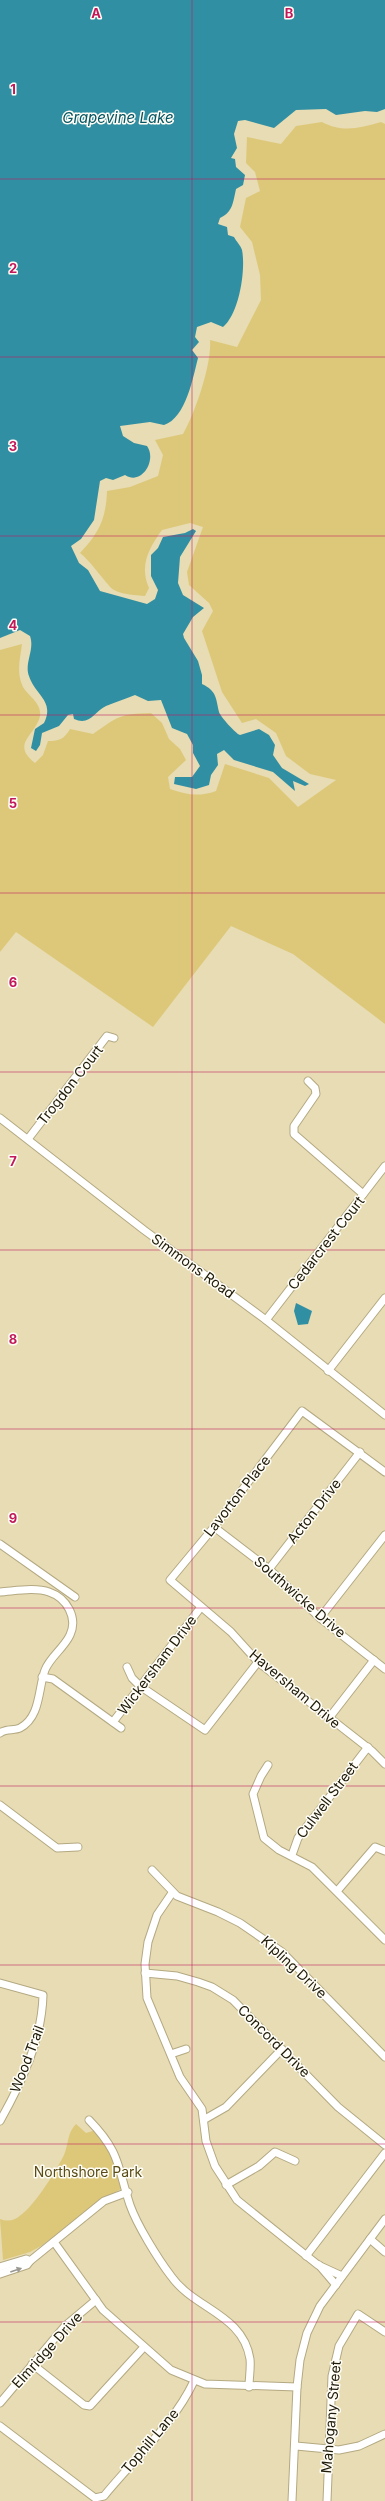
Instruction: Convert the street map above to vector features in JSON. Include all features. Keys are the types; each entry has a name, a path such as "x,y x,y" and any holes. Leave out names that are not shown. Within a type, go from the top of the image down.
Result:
{"street":[{"name":"Trogdon Court","path":"28,1139 108,1036 114,1038"},
{"path":"308,1081 315,1088 316,1094 294,1126 294,1134 363,1194"},
{"name":"Simmons Road","path":"0,1118 144,1230 266,1320 385,1415"},
{"name":"Cedarcrest Court","path":"266,1320 385,1166"},
{"path":"328,1371 385,1298"},
{"name":"Lavorton Place","path":"170,1580 214,1526 302,1411 360,1452"},
{"path":"360,1452 385,1472"},
{"name":"Acton Drive","path":"270,1569 360,1452"},
{"name":"Southwicke Drive","path":"214,1526 270,1569 320,1618 385,1669"},
{"path":"320,1618 385,1535"},
{"path":"0,1544 75,1597"},
{"name":"Haversham Drive","path":"170,1580 231,1632 258,1662 368,1747 385,1764"},
{"path":"0,1592 48,1591 66,1603 72,1612 73,1626 70,1635 46,1667 42,1677 40,1696 28,1719 20,1728 0,1733"},
{"name":"Wickersham Drive","path":"112,1722 201,1607"},
{"path":"329,1718 374,1660"},
{"path":"127,1667 132,1678 140,1686 201,1730 205,1730 258,1662"},
{"path":"42,1677 53,1679 121,1728"},
{"name":"Culwell Street","path":"292,1855 298,1838 368,1747"},
{"path":"268,1765 255,1787 253,1794 256,1813 264,1838 279,1850 292,1855 312,1867 338,1890 385,1940"},
{"path":"0,1805 58,1848 78,1847"},
{"path":"338,1890 375,1847 385,1852"},
{"name":"Kipling Drive","path":"152,1870 172,1893 240,1923 282,1952 385,2057"},
{"path":"172,1893 152,1926 145,1973 147,1998 180,2077 198,2103 205,2119 206,2141 215,2166 237,2200 318,2265 336,2285"},
{"name":"Concord Drive","path":"145,1973 177,1976 212,1987 233,2000 338,2107 385,2145"},
{"name":"Wood Trail","path":"0,1983 43,1994 41,2022 35,2045 21,2079 0,2121"},
{"path":"171,2054 186,2049"},
{"path":"205,2119 226,2106 282,2049"},
{"path":"89,2120 112,2147 138,2223 172,2278 195,2300 224,2316 239,2333 250,2358 249,2386"},
{"path":"226,2185 259,2166 275,2152 294,2161"},
{"path":"306,2256 385,2153"},
{"path":"0,2274 22,2268 104,2202 128,2192"},
{"path":"292,2501 296,2446 297,2387 302,2350 309,2328 313,2316 385,2219"},
{"path":"370,2239 385,2252"},
{"path":"54,2242 96,2300 120,2327 171,2370 194,2381 205,2384 297,2387"},
{"path":"0,2267 26,2258 30,2261"},
{"path":"318,2265 342,2276"},
{"name":"Elmridge Drive","path":"0,2403 65,2326 96,2300"},
{"name":"Mahogany Street","path":"327,2501 330,2449 330,2404 335,2360 348,2327 358,2314 385,2332"},
{"path":"32,2364 84,2405 90,2406 144,2347"},
{"name":"Tophill Lane","path":"0,2426 95,2498 100,2498 180,2406 194,2381"},
{"path":"296,2446 339,2450 354,2448 385,2434"}],"green space":[{"path":"322,122 344,128 359,128 381,122 385,124 385,1024 293,954 231,926 153,1027 16,932 0,952 0,650 22,644 19,666 21,682 25,690 37,703 40,711 38,723 25,745 25,750 28,756 35,763 43,755 48,741 56,741 61,739 70,729 93,734 114,720 125,715 151,713 162,723 169,739 180,749 186,760 168,777 170,789 182,793 198,795 216,791 225,764 269,778 298,807 336,780 310,774 286,756 276,733 256,719 242,723 222,692 202,631 213,611 209,603 189,585 187,572 203,527 190,523 162,530 150,550 145,565 146,580 149,588 145,596 126,594 114,590 80,553 97,532 105,510 107,491 130,487 158,476 163,455 155,440 183,434 188,425 206,375 210,340 237,347 261,300 260,275 252,242 240,227 246,198 260,191 255,172 246,163 247,137 281,144 296,126"},
{"name":"Northshore Park","path":"76,2124 86,2133 96,2130 112,2151 124,2187 104,2199 41,2246 30,2252 3,2260 0,2219 15,2219 29,2208 49,2180 64,2155 68,2138"}],"water":[{"name":"Grapevine Lake","path":"0,0 385,0 385,109 377,112 365,111 336,115 326,109 296,110 274,128 245,120 238,121 234,134 237,148 231,158 235,159 236,167 245,175 243,185 236,189 230,210 220,218 218,224 227,227 228,235 234,237 242,250 242,280 237,302 229,321 223,327 211,322 197,327 195,337 199,342 192,350 198,358 194,376 183,406 172,421 164,425 150,422 120,426 123,436 134,443 147,446 150,452 149,464 146,470 137,477 125,475 113,480 106,478 100,481 94,520 81,539 71,546 79,563 88,570 100,591 147,604 155,599 158,590 151,576 151,555 158,548 163,537 185,533 193,529 196,531 180,557 178,583 183,595 204,608 193,617 183,634 184,638 198,661 202,675 202,684 211,690 215,696 219,712 225,721 235,732 240,735 259,729 269,735 275,745 273,755 282,768 309,784 305,786 293,781 295,791 273,772 234,760 224,750 217,754 218,765 211,775 209,785 196,789 174,784 175,777 192,777 200,766 193,753 193,745 187,734 172,728 161,700 148,701 135,695 106,706 88,720 79,721 74,719 73,714 68,715 59,726 42,733 40,745 36,751 31,748 35,729 44,723 47,715 47,709 46,703 35,688 29,676 28,666 31,646 30,636 20,630 0,638"},
{"path":"296,1303 312,1311 308,1324 298,1325 294,1311"}]}
